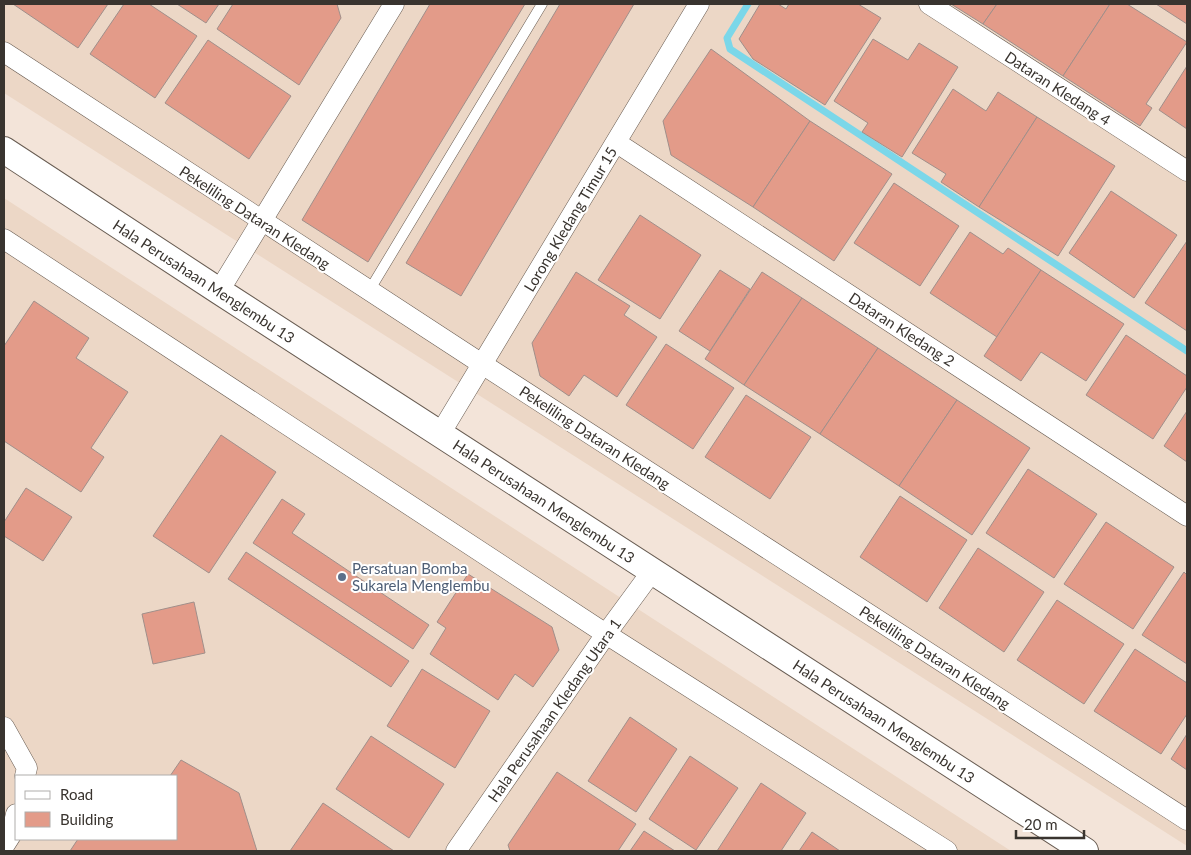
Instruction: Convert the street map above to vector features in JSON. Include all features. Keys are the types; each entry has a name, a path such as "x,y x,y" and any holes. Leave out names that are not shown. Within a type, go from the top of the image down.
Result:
{"street":[{"path":"219,291 394,4"},
{"name":"Lorong Kledang Timur 15","path":"440,434 699,4"},
{"name":"Dataran Kledang 4","path":"929,4 1187,172"},
{"name":"Pekeliling Dataran Kledang","path":"4,52 262,222 1187,820"},
{"name":"Dataran Kledang 2","path":"617,143 1187,516"},
{"name":"Hala Perusahaan Menglembu 13","path":"4,150 1085,851"},
{"path":"4,239 606,634 947,851"},
{"name":"Hala Perusahaan Kledang Utara 1","path":"456,851 606,634 653,570"},
{"path":"4,727 28,768 26,775"},
{"path":"4,846 11,835 15,818"}],"lane":[{"path":"369,291 542,4"}],"shaded area":[{"path":"4,4 1187,4 1187,846 4,93"},
{"path":"4,198 1011,851 4,851"}],"building":[{"path":"13,4 108,4 78,48"},
{"path":"124,4 149,4 197,36 155,98 90,54"},
{"path":"177,4 219,4 206,23"},
{"path":"233,4 337,4 341,18 299,85 217,29"},
{"path":"430,4 525,4 368,262 302,220"},
{"path":"560,4 634,4 461,296 406,263"},
{"path":"760,4 778,4 786,9 789,4 858,4 881,18 825,105 753,59 739,39"},
{"path":"951,4 997,4 983,24"},
{"path":"997,4 1110,4 1063,76 983,24"},
{"path":"1110,4 1127,4 1187,42 1146,104 1152,108 1140,126 1063,76"},
{"path":"1156,4 1187,4 1187,24"},
{"path":"873,39 908,60 919,43 958,67 902,157 862,132 868,123 834,101"},
{"path":"208,40 291,96 249,159 165,103"},
{"path":"711,49 810,121 753,207 671,155 663,121"},
{"path":"1187,66 1187,129 1159,110"},
{"path":"953,89 986,111 998,92 1037,117 979,207 941,182 946,174 912,153"},
{"path":"1037,117 1115,166 1058,256 979,207"},
{"path":"810,121 892,174 834,261 753,207"},
{"path":"894,183 959,226 920,286 854,243"},
{"path":"1111,191 1177,235 1134,298 1069,253"},
{"path":"640,215 701,255 660,319 598,280"},
{"path":"970,232 1003,254 1008,248 1041,270 997,337 930,293"},
{"path":"1187,241 1187,331 1145,303"},
{"path":"720,270 750,289 710,351 679,331"},
{"path":"1041,270 1124,324 1086,381 1041,352 1021,381 984,356"},
{"path":"576,272 630,306 624,315 657,337 617,397 584,375 569,396 540,376 532,343"},
{"path":"762,272 802,298 744,385 705,359"},
{"path":"802,298 878,348 820,434 744,385"},
{"path":"34,301 89,338 76,358 128,392 91,448 104,457 81,492 4,441 4,346"},
{"path":"1126,335 1187,376 1187,387 1153,439 1086,395"},
{"path":"666,344 734,388 693,449 626,405"},
{"path":"878,348 957,400 899,486 820,434"},
{"path":"746,395 811,437 770,499 705,457"},
{"path":"957,400 1030,448 972,535 899,486"},
{"path":"1187,411 1187,462 1164,446"},
{"path":"221,435 276,472 209,573 153,536"},
{"path":"1028,469 1097,514 1054,578 986,533"},
{"path":"26,488 72,517 43,561 4,536 4,522"},
{"path":"900,496 967,540 927,602 860,557"},
{"path":"282,499 305,514 292,533 429,625 413,649 253,543"},
{"path":"1106,522 1174,567 1133,629 1064,584"},
{"path":"978,548 1044,592 1004,652 939,608"},
{"path":"246,552 409,661 391,687 228,579"},
{"path":"1184,572 1187,575 1187,664 1142,635"},
{"path":"468,574 552,627 559,650 533,687 515,674 498,700 430,654 446,628 437,622"},
{"path":"1057,600 1124,644 1084,704 1017,660"},
{"path":"194,602 205,653 153,664 142,614"},
{"path":"1135,649 1187,683 1187,714 1161,754 1094,711"},
{"path":"422,669 490,711 455,768 387,726"},
{"path":"630,717 677,749 636,812 588,781"},
{"path":"1187,734 1187,770 1171,759"},
{"path":"371,736 444,784 409,838 336,789"},
{"path":"690,756 738,788 696,850 649,819"},
{"path":"181,760 239,793 257,851 70,851 77,840 178,840 178,775 171,775"},
{"path":"557,772 636,824 618,851 510,851 508,845"},
{"path":"761,783 806,813 781,851 717,851"},
{"path":"323,803 394,851 290,851"},
{"path":"644,831 675,851 630,851"},
{"path":"812,832 840,851 799,851"}],"waterway":[{"path":"748,4 727,38 730,49 1187,351"}],"place":[{"name":"Persatuan Bomba Sukarela Menglembu","path":"342,577"}]}
